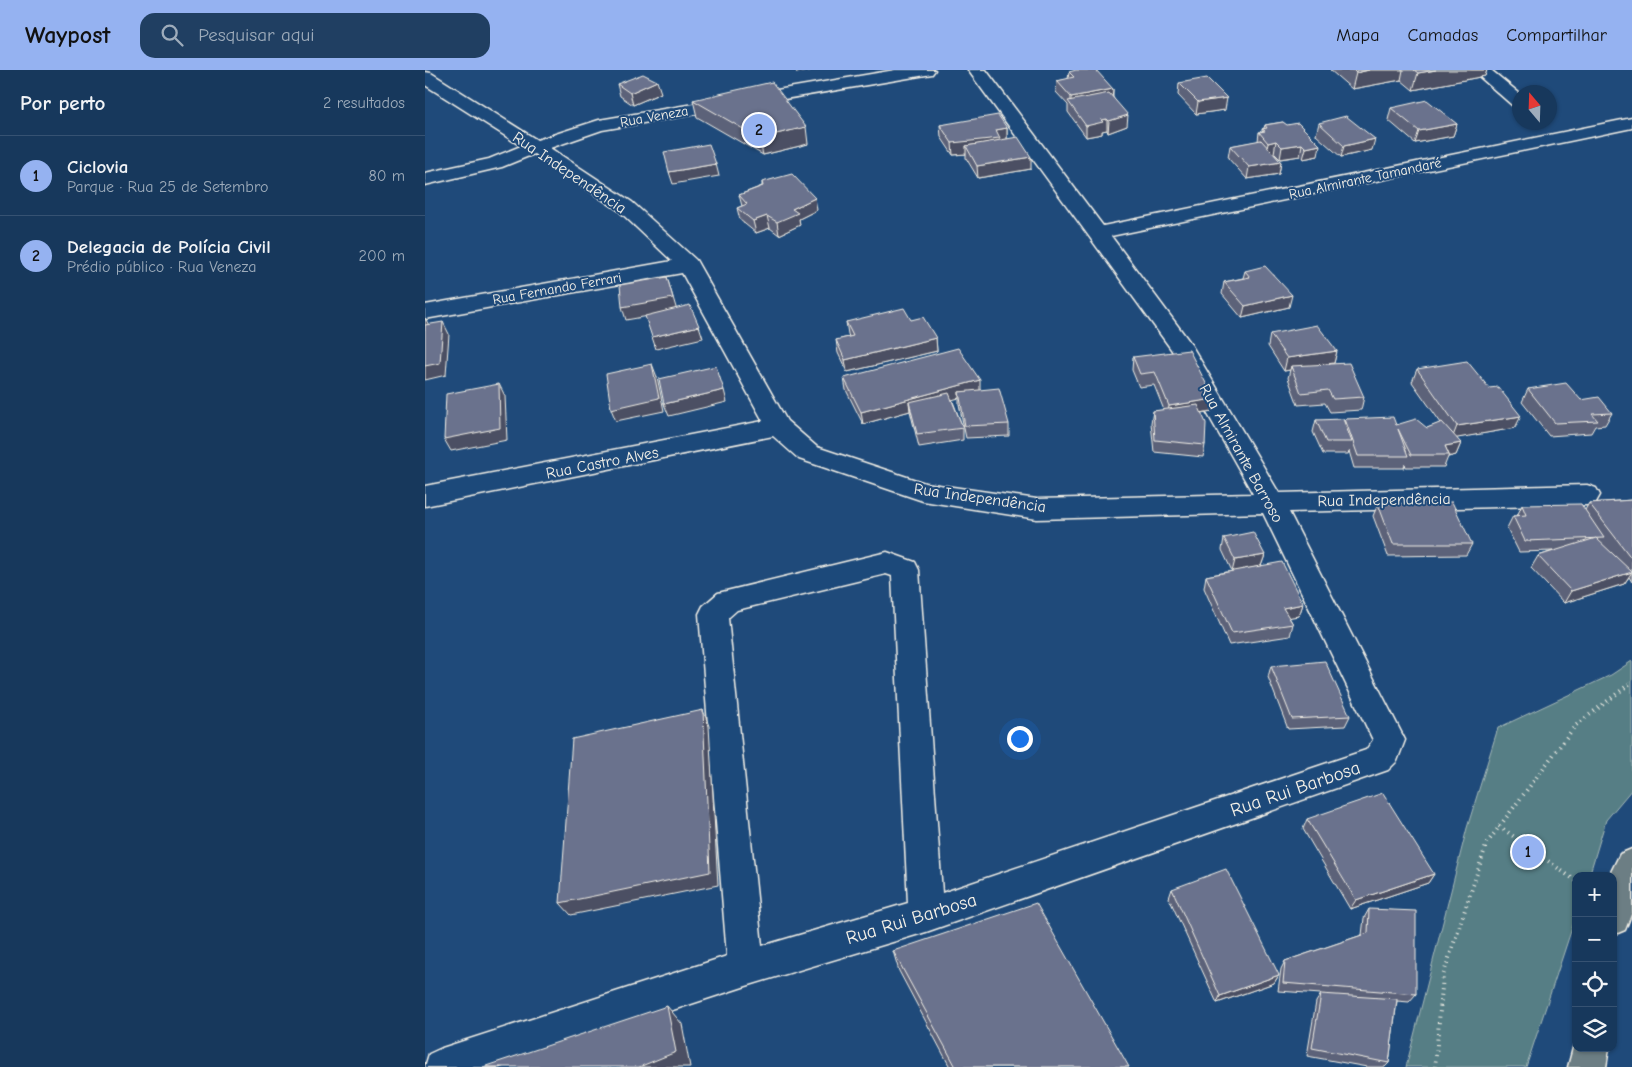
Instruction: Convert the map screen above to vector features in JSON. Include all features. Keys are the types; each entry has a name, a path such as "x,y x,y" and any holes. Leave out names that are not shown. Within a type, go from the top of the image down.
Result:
{"main road":[{"path":"1613,917 1630,876"},
{"path":"1587,1067 1589,1052"}],"street":[{"name":"Rua Veneza","path":"425,179 495,163 533,147 599,125 926,70"},
{"name":"Rua Almirante Barroso","path":"977,70 1181,346 1271,502 1389,740 1386,751 1377,760"},
{"path":"1481,70 1512,96"},
{"name":"Rua Independência","path":"425,77 533,147 596,185 625,206 688,265 778,427 808,454 932,493 1037,509 1587,495"},
{"name":"Rua Almirante Tamandaré","path":"1097,233 1632,123"},
{"path":"1553,130 1561,137"},
{"name":"Rua Fernando Ferrari","path":"425,312 688,265"},
{"name":"Rua Castro Alves","path":"425,496 778,427"},
{"path":"746,968 713,614 728,602 887,563 905,570 926,915"},
{"name":"Rua Rui Barbosa","path":"442,1067 746,968 926,915 1377,760"}],"path":[{"path":"1435,1067 1443,976 1487,843 1575,726 1632,682"},
{"path":"1499,826 1572,878"}],"green space":[{"path":"1632,661 1632,789 1606,820 1590,872 1572,872 1572,928 1526,1067 1406,1067 1467,828 1498,728 1611,675"}],"building":[{"path":"1096,70 1113,89 1071,97 1057,81 1074,77 1069,72"},
{"path":"1353,70 1369,70 1356,73"},
{"path":"1414,70 1436,70 1418,73"},
{"path":"643,74 657,81 630,93 617,84"},
{"path":"1207,78 1227,98 1198,102 1179,83"},
{"path":"772,82 806,127 759,138 693,100"},
{"path":"1109,93 1128,115 1109,121 1107,119 1101,120 1103,122 1086,126 1068,101"},
{"path":"1427,100 1457,124 1419,131 1391,108"},
{"path":"998,115 1007,128 996,130 1000,138 952,143 940,125"},
{"path":"1346,116 1375,139 1344,146 1319,123"},
{"path":"1283,122 1287,125 1298,123 1320,145 1306,148 1302,144 1282,147 1276,141 1268,143 1259,132 1265,131 1262,129 1267,128 1265,125"},
{"path":"1018,137 1031,157 977,166 966,146"},
{"path":"1261,140 1281,162 1249,167 1230,146"},
{"path":"709,144 716,164 669,172 664,152"},
{"path":"792,174 815,198 792,209 798,213 777,222 767,216 753,221 737,208 747,204 739,195 763,186 762,182"},
{"path":"1265,266 1292,295 1245,306 1224,282 1250,277 1245,271"},
{"path":"667,277 673,298 622,307 620,285"},
{"path":"690,305 699,326 652,337 645,316"},
{"path":"904,308 911,320 923,317 936,338 845,360 836,340 853,336 846,322"},
{"path":"443,322 440,363 425,366 425,325"},
{"path":"1317,325 1337,351 1287,358 1270,334"},
{"path":"958,348 980,380 861,412 844,378"},
{"path":"1189,350 1214,399 1169,406 1155,372 1140,374 1133,357"},
{"path":"1467,361 1489,388 1498,387 1521,416 1457,426 1417,369"},
{"path":"1349,363 1364,397 1333,399 1328,390 1301,393 1291,366"},
{"path":"652,364 659,398 611,409 606,374"},
{"path":"716,366 724,390 664,404 659,379"},
{"path":"1566,383 1581,400 1599,397 1612,413 1592,414 1598,421 1555,423 1528,389"},
{"path":"499,384 500,428 444,439 446,394"},
{"path":"999,388 1009,424 965,426 959,392"},
{"path":"949,393 963,428 917,434 909,402"},
{"path":"1198,405 1206,423 1205,445 1155,440 1153,411"},
{"path":"1393,417 1396,425 1416,419 1427,428 1442,422 1461,443 1445,446 1449,455 1411,455 1398,429 1408,456 1358,456 1345,419"},
{"path":"1343,419 1352,442 1326,442 1316,420"},
{"path":"1632,500 1632,559 1589,503"},
{"path":"1452,502 1472,544 1393,544 1378,504"},
{"path":"1581,504 1604,538 1525,541 1513,516 1526,515 1522,505"},
{"path":"1253,532 1265,555 1235,560 1224,538"},
{"path":"1596,538 1632,572 1571,591 1538,556"},
{"path":"1282,562 1303,604 1283,608 1293,624 1232,633 1206,576"},
{"path":"1325,661 1350,716 1292,719 1271,666"},
{"path":"703,710 710,872 560,903 572,739"},
{"path":"1383,793 1434,874 1356,900 1307,819"},
{"path":"1226,869 1279,975 1220,996 1172,889"},
{"path":"1036,903 1129,1067 956,1067 893,951"},
{"path":"1369,909 1416,911 1416,994 1283,983 1285,961 1368,933"},
{"path":"1321,994 1397,999 1389,1063 1312,1048"},
{"path":"667,1006 676,1052 639,1067 483,1067"}],"place":[{"name":"Delegacia de Polícia Civil","path":"759,130"},
{"name":"Ciclovia","path":"1528,852"}]}
